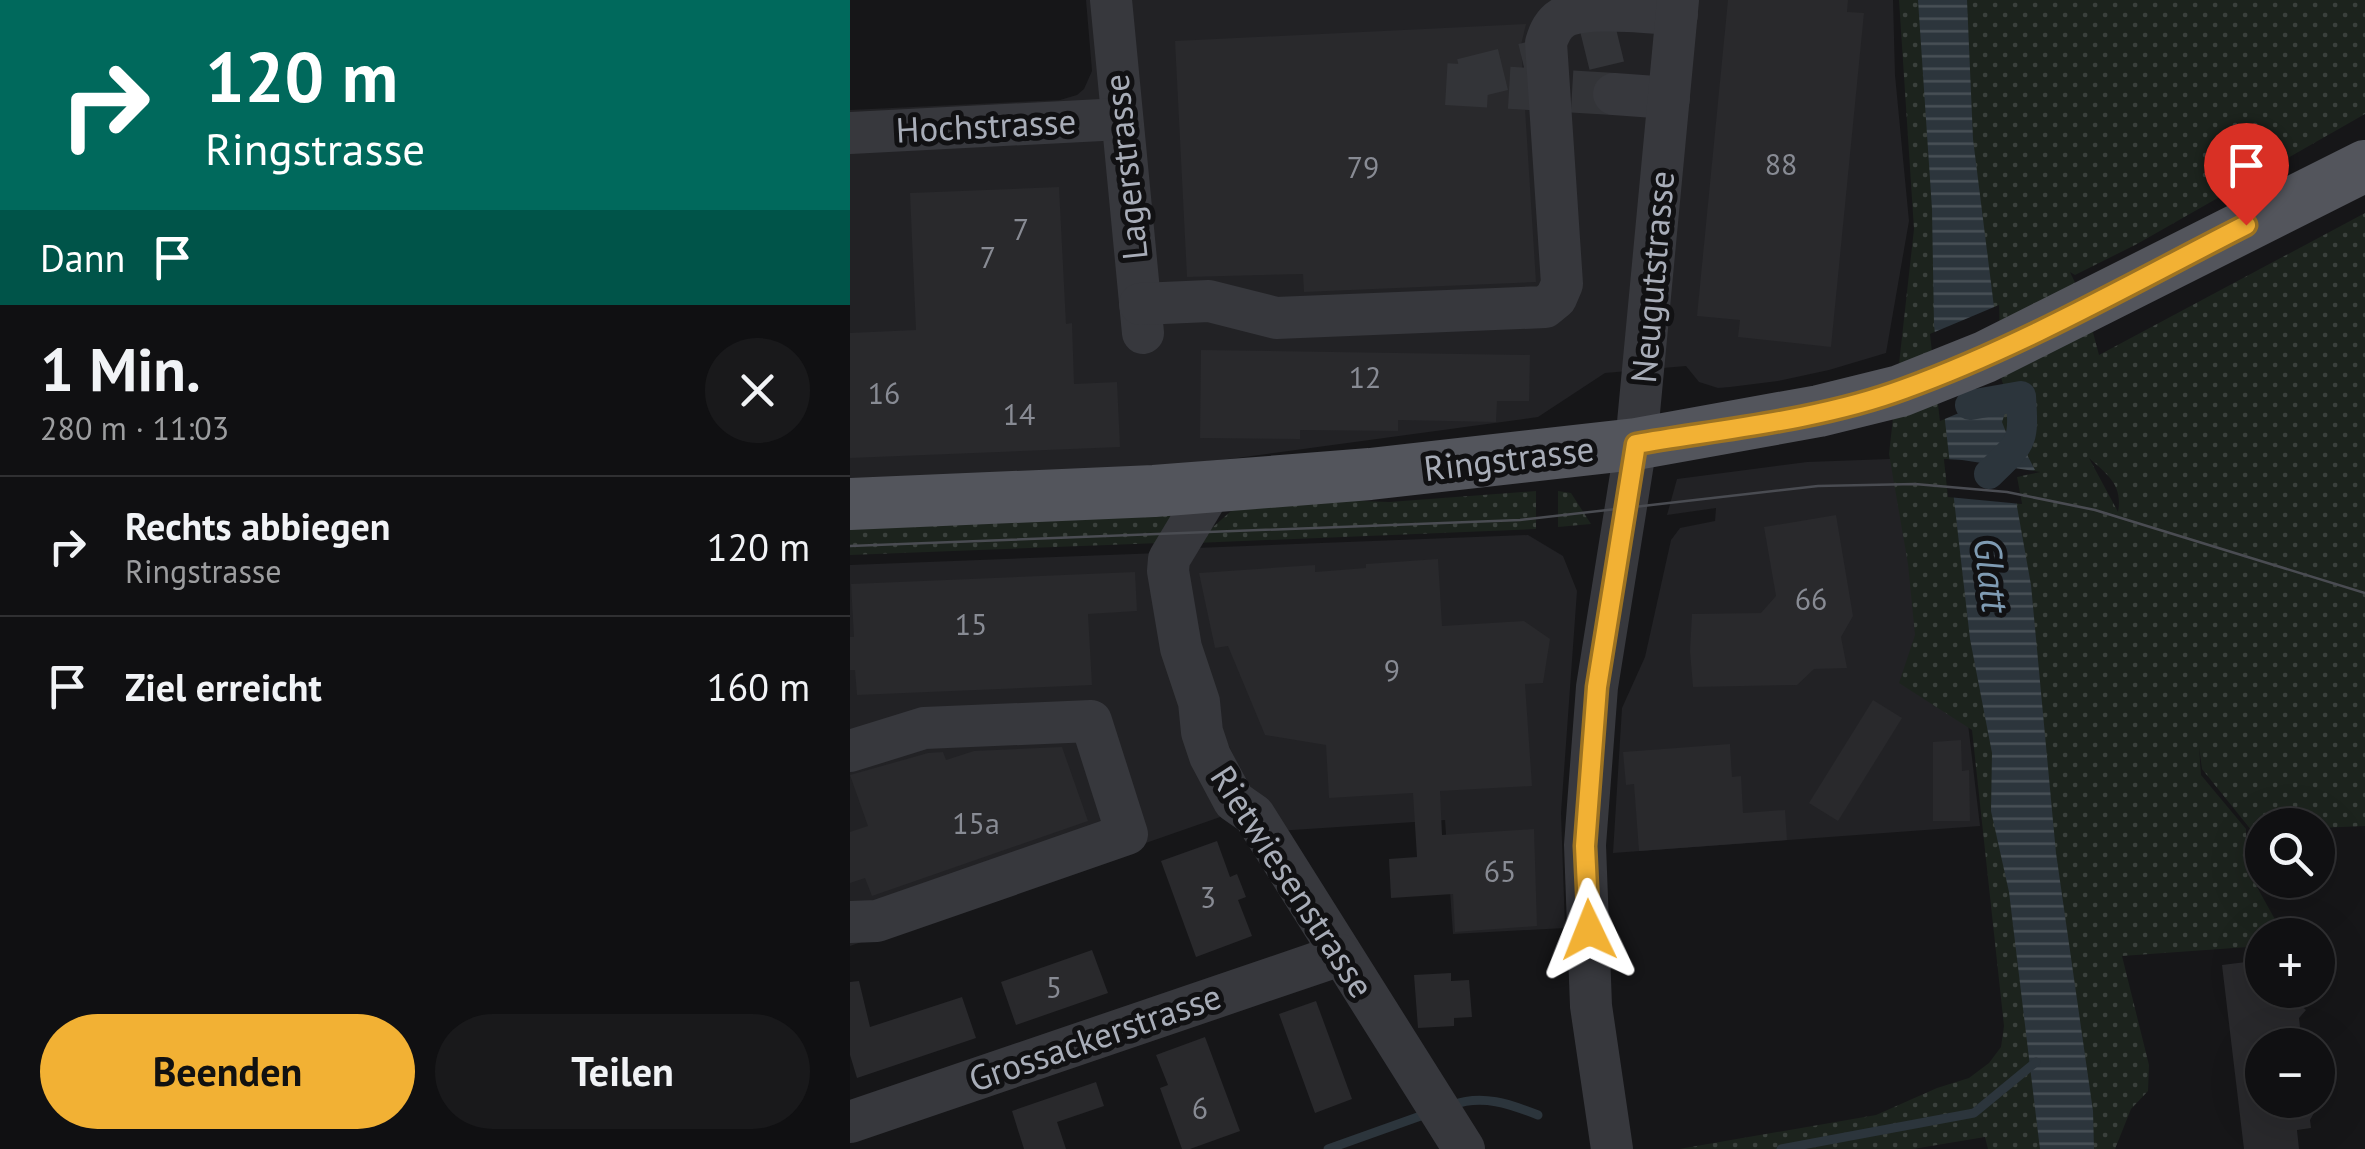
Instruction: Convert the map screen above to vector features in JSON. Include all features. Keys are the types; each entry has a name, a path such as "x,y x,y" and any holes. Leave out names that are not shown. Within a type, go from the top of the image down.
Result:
{"main road":[{"name":"Ringstrasse","path":"850,504 1370,474 1636,444 1819,411 1900,391 1984,356 2361,166"}],"street":[{"name":"Lagerstrasse","path":"1111,0 1141,319 1209,301 1276,318 1545,307 1556,298 1562,284 1546,43 1551,29 1564,17 1590,12 1676,19"},
{"path":"1620,41 1676,19"},
{"name":"Neugutstrasse","path":"1612,1149 1592,1006 1585,846 1597,687 1636,444 1676,19"},
{"path":"1614,94 1669,98"},
{"name":"Hochstrasse","path":"850,133 1122,120"},
{"name":"Rietwiesenstrasse","path":"1214,486 1169,559 1168,572 1181,648 1199,702 1202,732 1210,756 1234,800 1254,814 1448,1123"},
{"path":"850,751 924,728 1091,720 1127,834 877,920 850,922"},
{"name":"Grossackerstrasse","path":"850,1122 1340,955"}],"shaded area":[{"path":"1086,0 1893,0 1895,75 1909,221 1886,353 1778,381 1718,388 1699,382 1686,366 1605,373 1538,417 1237,458 1130,469 850,480 850,110 1060,100 1077,95 1092,71"},
{"path":"1899,0 2365,0 2365,114 2137,244 2075,275 2070,272 2086,306 2099,355 2365,213 2365,826 2335,827 2335,808 2245,808 2245,822 2202,769 2199,747 2201,775 2245,828 2245,898 2263,898 2274,918 2245,918 2245,947 2122,956 2149,1065 2148,1091 2131,1109 2115,1149 1988,1149 1985,1137 1913,1149 1679,1149 1876,1115 1969,1078 1989,1063 2001,1047 2004,1026 1972,730 1899,683 1915,635 1908,564 1889,454 1914,229","holes":["2089,458 2108,475 2118,495 2118,512"]},
{"path":"1916,458 1952,587 1980,826 1613,853 1622,708 1645,657 1671,540 1680,528 1715,521 1716,508 1667,515 1677,479 1807,462"},
{"path":"1536,491 1536,529 1195,543 1239,504 1389,502"},
{"path":"1558,491 1571,493 1591,524 1558,527"},
{"path":"1179,506 1160,543 850,555 850,519"},
{"path":"1528,535 1563,556 1577,591 1561,813 1565,928 1453,934 1445,820 1277,831 1255,800 1218,724 1182,561 1195,548"},
{"path":"1160,553 1226,815 850,946 850,565"}],"water":[{"name":"Glatt","path":"1918,0 1967,0 1973,139 1994,307 1996,379 2007,407 2002,422 2011,445 2024,449 2035,470 2011,473 2031,585 2056,853 2093,1111 2094,1149 2040,1149 2009,892 1991,811 1992,753 1970,639 1934,325 1932,209"}],"pier":[{"path":"1999,305 2001,378 2006,393 1940,421 1930,334"},
{"path":"1944,459 2040,472 2017,477 2022,504 1948,497"}],"building":[{"path":"1728,0 1848,0 1847,12 1864,13 1831,347 1738,337 1740,320 1697,316"},
{"path":"1526,24 1521,45 1536,282 1304,292 1303,274 1187,277 1175,41"},
{"path":"1059,187 1066,324 1072,323 1074,384 1117,382 1120,447 850,458 850,333 916,330 910,193"},
{"path":"1201,350 1530,355 1529,401 1497,401 1496,422 1398,420 1398,431 1300,430 1300,439 1200,438"},
{"path":"1836,515 1853,616 1841,637 1847,668 1814,669 1797,685 1693,687 1692,614 1761,613 1776,596 1764,527"},
{"path":"1438,559 1442,626 1524,621 1550,639 1543,683 1525,684 1532,786 1440,791 1442,835 1534,829 1537,926 1455,932 1453,894 1391,898 1389,859 1417,857 1413,793 1329,798 1326,745 1265,735 1228,646 1215,648 1199,573 1315,565 1315,572"},
{"path":"1135,572 1137,611 1088,614 1092,685 857,695 855,670 850,670 850,637 854,637 851,584"},
{"path":"1873,700 1902,718 1838,821 1809,803"},
{"path":"1961,740 1962,771 1969,770 1970,821 1933,821 1933,742"},
{"path":"1730,744 1732,777 1741,776 1743,813 1785,810 1787,840 1639,851 1634,784 1626,785 1623,752"},
{"path":"1062,747 1088,821 872,896 865,878 850,883 850,832 868,826 850,775 928,753 943,752 946,760 974,751"},
{"path":"1217,841 1230,877 1237,874 1246,897 1238,900 1252,936 1196,957 1161,861"},
{"path":"1092,950 1108,993 1016,1025 1001,982"},
{"path":"2245,962 2245,1008 2306,1010 2299,1018 2300,1027 2245,1028 2245,1118 2311,1118 2311,1128 2297,1130 2299,1149 2244,1149 2222,965"},
{"path":"1451,973 1451,981 1469,980 1472,1017 1454,1018 1454,1026 1418,1028 1414,975"},
{"path":"859,981 870,1027 962,997 976,1038 857,1078 850,1055 850,982"},
{"path":"1316,1001 1352,1099 1315,1113 1279,1014"},
{"path":"1205,1037 1240,1131 1182,1149 1160,1088 1168,1085 1156,1055"},
{"path":"1096,1082 1104,1106 1057,1122 1066,1149 1024,1149 1012,1111"}],"waterway":[{"path":"1970,405 2021,396 2019,440 1989,474"},
{"path":"1781,1149 1974,1113 2036,1062"},
{"path":"1453,1105 1485,1100 1538,1115"},
{"path":"1328,1149 1429,1113"}],"tunnel":[{"path":"1614,94 1444,84 1619,41"}],"tram line":[{"path":"850,546 1520,520 1818,486 1915,484 2007,492 2095,510 2365,593"}],"route":[{"path":"1589,930 1585,846 1597,687 1636,444 1819,411 1900,391 1984,356 2246,225"}]}
